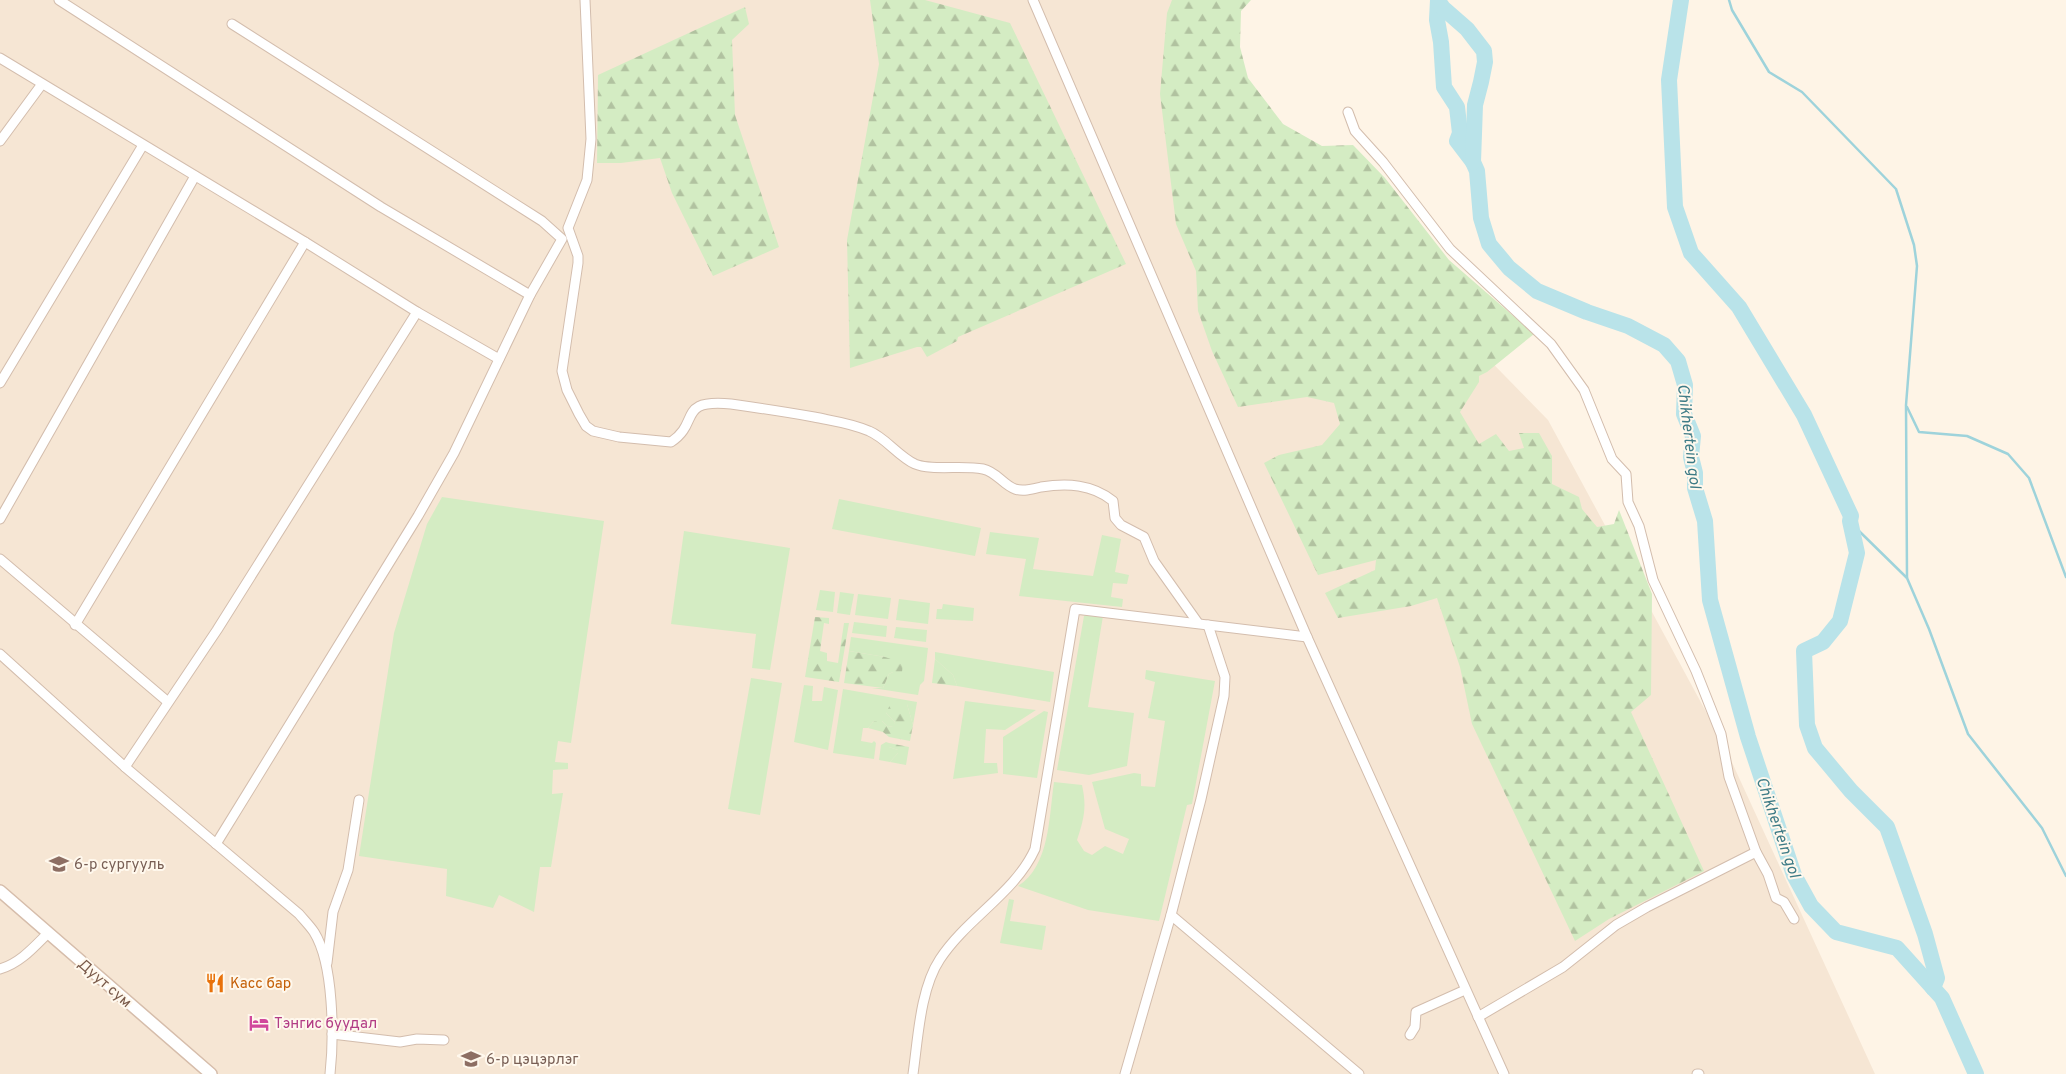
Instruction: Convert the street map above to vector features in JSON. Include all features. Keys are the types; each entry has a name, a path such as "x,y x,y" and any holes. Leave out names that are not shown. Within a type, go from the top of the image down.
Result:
{"main road":[{"name":"Дуут сум","path":"0,891 211,1074"}],"street":[{"path":"59,0 381,207 530,295"},
{"path":"216,844 454,453 530,295 568,228 587,180 591,139 585,0"},
{"path":"1033,0 1307,637 1504,1074"},
{"path":"232,24 542,221 562,238"},
{"path":"0,58 305,242 417,312 499,359"},
{"path":"0,140 42,84"},
{"path":"1348,112 1355,131 1383,162 1450,249 1551,344 1584,390 1612,459 1626,474 1628,502 1639,526 1653,580 1696,671 1721,734 1729,777 1756,852 1768,874 1776,898 1784,902 1794,919"},
{"path":"0,383 143,145"},
{"path":"0,519 195,176"},
{"path":"568,228 578,256 578,263 562,371 567,390 579,414 586,426 593,431 620,437 671,442 678,438 696,408 702,404 714,402 851,424 878,436 915,464 934,467 966,466 986,470 993,472 1016,490 1060,484 1085,487 1105,494 1113,501 1115,518 1121,525 1144,537 1154,561 1198,623"},
{"path":"76,625 305,242"},
{"path":"125,767 217,630 417,312"},
{"path":"0,559 168,702"},
{"path":"913,1074 926,991 939,960 956,938 1028,864 1035,849 1075,609 1307,637"},
{"path":"1125,1074 1171,915 1201,799 1224,696 1225,677 1208,624"},
{"path":"0,654 125,767 299,914 315,933 326,966"},
{"path":"330,1074 332,1034 326,966 333,912 348,870 359,800"},
{"path":"1478,1017 1563,967 1616,926 1647,907 1756,852"},
{"path":"1171,915 1359,1074"},
{"path":"0,969 13,965 24,957 48,933"},
{"path":"1410,1034 1415,1027 1416,1012 1465,990"},
{"path":"332,1034 400,1042 417,1039 444,1040"}],"shaded area":[{"path":"0,0 1191,0 1251,116 1548,420 1724,745 1875,1074 0,1074"}],"green space":[{"path":"870,0 925,0 1010,23 1126,264 958,337 957,341 927,357 921,347 917,347 850,368 847,240 879,64"},
{"path":"1172,0 1251,0 1241,11 1240,47 1248,78 1283,124 1322,146 1353,145 1385,178 1449,260 1534,334 1487,372 1479,376 1479,382 1460,412 1479,444 1496,434 1509,451 1524,448 1519,433 1539,433 1552,456 1552,484 1579,497 1582,509 1597,527 1614,524 1619,510 1652,594 1651,695 1631,712 1704,871 1609,919 1575,941 1472,724 1460,667 1437,598 1411,606 1338,618 1325,593 1375,570 1376,560 1318,575 1264,463 1279,455 1322,445 1340,424 1334,403 1307,397 1238,407 1212,351 1198,311 1196,271 1176,224 1160,94 1167,13"},
{"path":"745,7 749,24 732,40 735,115 779,247 713,276 672,193 660,158 621,163 597,163 598,75"},
{"path":"442,497 604,521 571,743 558,741 555,762 568,763 568,769 553,770 552,794 563,793 551,867 540,867 534,912 499,895 493,908 446,896 447,869 359,856 394,633 427,524"},
{"path":"839,499 981,528 975,556 832,529"},
{"path":"684,531 790,548 770,670 752,668 756,634 671,624"},
{"path":"990,532 1039,538 1033,569 1093,576 1102,535 1121,539 1115,572 1129,575 1127,584 1113,583 1111,597 1123,599 1122,607 1019,596 1026,559 986,554"},
{"path":"820,590 835,592 833,612 816,610"},
{"path":"840,592 854,594 850,615 837,613"},
{"path":"858,594 891,598 888,619 855,615"},
{"path":"899,599 930,603 928,624 896,620"},
{"path":"943,604 974,608 973,621 936,619 937,609 942,609"},
{"path":"1088,614 1103,616 1088,707 1134,713 1127,766 1089,775 1057,770 1084,616"},
{"path":"815,617 829,618 829,624 824,623 820,651 827,653 827,661 838,663 844,623 849,623 839,682 805,677"},
{"path":"854,622 887,626 886,637 852,633"},
{"path":"896,627 927,630 926,642 894,638"},
{"path":"851,637 928,648 924,681 920,685 918,695 872,688 883,688 889,674 893,672 885,657 849,651"},
{"path":"849,651 885,657 903,663 902,672 889,674 883,688 844,683"},
{"path":"935,652 1054,672 1050,702 957,686 953,675 935,659"},
{"path":"935,659 953,675 957,686 932,683"},
{"path":"1146,670 1215,681 1192,804 1187,805 1159,921 1088,910 1018,886 1029,877 1042,853 1049,825 1054,782 1082,785 1084,813 1077,840 1084,851 1092,855 1105,846 1123,854 1129,839 1105,829 1092,782 1134,773 1141,774 1141,786 1155,787 1165,721 1148,718 1155,682 1145,679"},
{"path":"751,678 782,683 760,815 728,809"},
{"path":"804,685 813,686 812,701 822,701 824,687 838,690 828,750 794,742"},
{"path":"843,689 917,702 913,725 907,704 886,713 895,722 894,726 888,727 882,721 874,721 868,728 863,728 861,741 872,743 874,741 876,743 874,759 833,753"},
{"path":"965,701 1036,710 1005,730 986,729 984,763 997,763 998,773 953,779"},
{"path":"907,704 913,725 910,741 889,737 883,732 868,728 874,721 882,721 888,727 893,726 895,722 886,713 890,705"},
{"path":"1044,711 1048,712 1037,778 1003,774 1003,737"},
{"path":"886,742 889,743 889,747 898,750 898,753 890,762 879,760 881,745"},
{"path":"889,743 909,747 906,765 890,762 898,753 898,750 889,747"},
{"path":"1009,899 1014,900 1010,921 1046,926 1042,950 1000,943"}],"waterway":[{"name":"Chikhertein gol","path":"1438,0 1437,20 1441,42 1444,87 1457,107 1460,133 1457,141 1473,162 1477,171 1481,218 1489,244 1509,268 1537,291 1587,312 1628,326 1664,345 1678,361 1685,385 1684,414 1693,436 1691,457 1695,473 1695,488 1705,521 1710,600 1748,737 1794,875 1811,906 1836,932 1897,948 1942,998 1976,1074"},
{"path":"1681,0 1669,80 1675,207 1691,253 1739,307 1804,415 1851,516 1850,521 1857,553 1840,621 1823,642 1804,651 1807,725 1815,748 1851,791 1887,827 1925,934 1937,978 1933,988"},
{"path":"1729,0 1732,10 1769,72 1802,92 1896,189 1914,245 1917,266 1906,405 1907,578"},
{"path":"1438,1 1443,8 1467,29 1484,51 1485,62 1475,105 1473,162"},
{"path":"1907,407 1919,432 1967,436 2008,454 2029,478 2066,577"},
{"path":"1851,516 1858,530 1907,578 1929,629 1968,734 2042,828 2066,876"}],"place":[{"name":"6-р сургууль","path":"59,864"},
{"name":"Касс бар","path":"215,983"},
{"name":"Тэнгис буудал","path":"259,1023"},
{"name":"6-р цэцэрлэг","path":"471,1059"}]}
